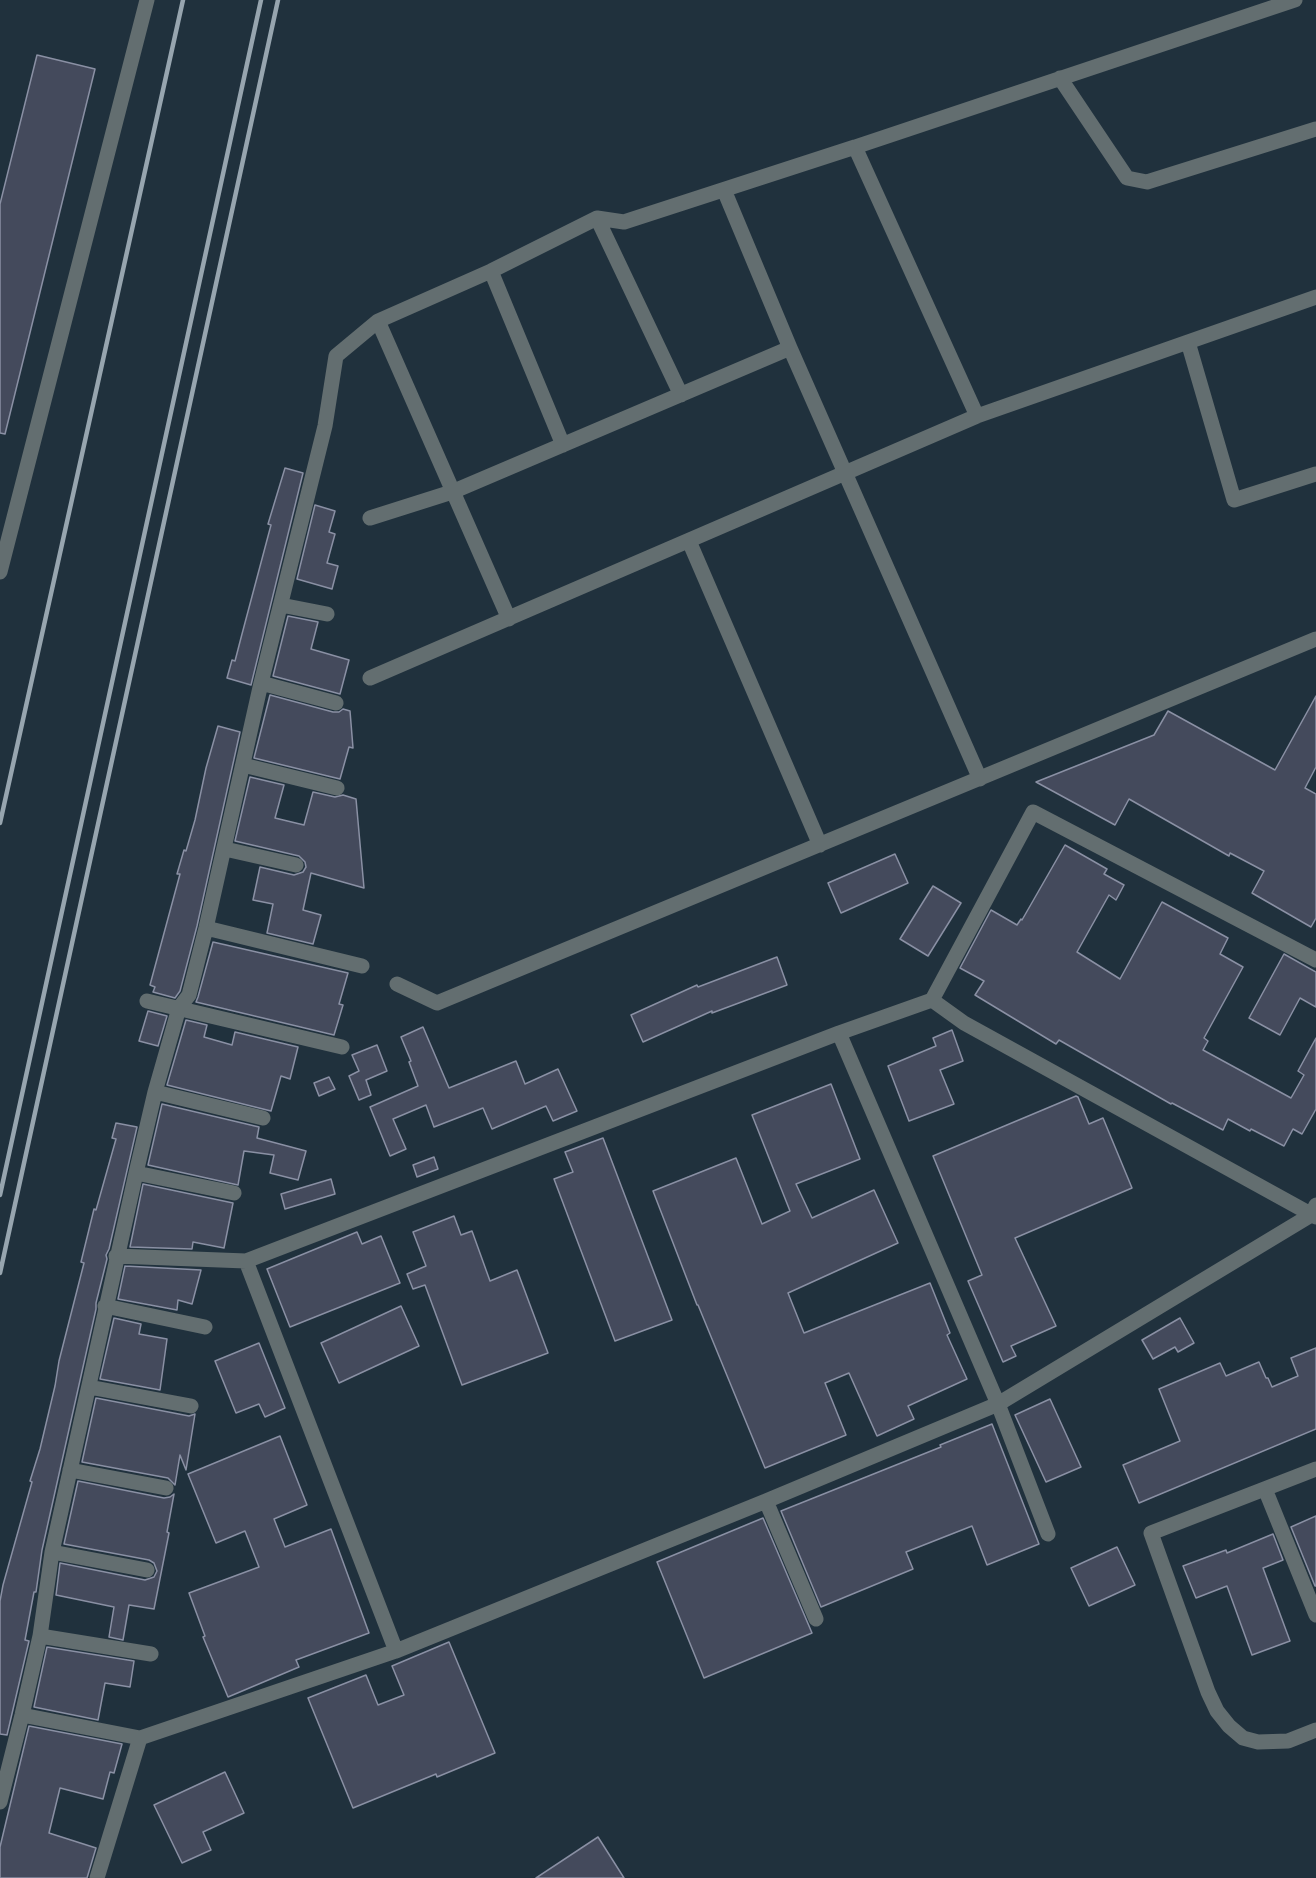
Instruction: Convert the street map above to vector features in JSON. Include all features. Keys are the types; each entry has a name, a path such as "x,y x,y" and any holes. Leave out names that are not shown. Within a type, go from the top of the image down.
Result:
{"street":[{"path":"0,572 147,0"},
{"path":"0,1802 40,1636 52,1552 116,1256 155,1092 179,1008 189,995 206,928 261,682 325,426 336,356 378,321 491,271 597,218 624,222 1295,0"},
{"path":"1060,78 1127,178 1148,183 1316,129"},
{"path":"855,147 977,416"},
{"path":"724,190 790,348 980,778"},
{"path":"597,218 681,394"},
{"path":"491,271 563,445"},
{"path":"370,678 977,416 1316,297"},
{"path":"378,321 508,619"},
{"path":"1188,342 1234,500 1316,474"},
{"path":"370,518 452,492 790,348"},
{"path":"689,541 820,845"},
{"path":"281,605 327,614"},
{"path":"397,984 437,1003 1316,639"},
{"path":"261,682 336,703"},
{"path":"243,765 337,789"},
{"path":"116,1256 246,1261 839,1033 932,1000 1033,812 1316,960"},
{"path":"225,849 296,865"},
{"path":"206,928 362,966"},
{"path":"932,1000 964,1023 1314,1212"},
{"path":"147,1001 342,1047"},
{"path":"839,1033 998,1404 1048,1534"},
{"path":"155,1092 263,1118"},
{"path":"136,1173 234,1193"},
{"path":"22,1715 140,1738 396,1651 998,1404 1314,1212"},
{"path":"246,1261 396,1651"},
{"path":"105,1306 205,1327"},
{"path":"89,1387 191,1406"},
{"path":"1316,1469 1151,1533 1208,1692 1217,1711 1229,1726 1243,1738 1258,1742 1288,1740 1316,1730"},
{"path":"70,1470 166,1488"},
{"path":"1265,1489 1316,1615"},
{"path":"765,1501 816,1619"},
{"path":"52,1552 147,1570"},
{"path":"40,1636 151,1654"},
{"path":"97,1878 140,1738"}],"building":[{"path":"37,55 95,69 5,434 0,433 0,204"},
{"path":"285,468 303,473 251,685 227,678 232,660 235,661 271,525 268,524"},
{"path":"315,505 335,511 329,532 335,534 327,563 338,566 332,589 297,579"},
{"path":"288,616 318,622 311,649 349,660 340,694 273,676"},
{"path":"270,695 333,712 343,709 350,711 353,748 349,747 340,779 254,758"},
{"path":"1316,696 1316,767 1305,788 1316,794 1316,918 1311,927 1252,893 1264,871 1230,853 1229,856 1129,799 1115,825 1036,782 1154,735 1168,711 1275,770"},
{"path":"218,726 240,732 197,926 180,991 175,998 153,992 155,987 150,985 180,874 177,874 195,820"},
{"path":"250,777 284,785 275,818 304,825 313,792 335,797 343,795 356,799 364,888 311,873 303,910 321,915 313,944 267,933 273,904 253,900 260,867 294,875 303,872 306,867 305,862 299,856 235,841"},
{"path":"1065,845 1107,869 1104,874 1124,885 1116,900 1109,895 1077,952 1120,979 1162,902 1228,938 1220,954 1243,967 1204,1038 1208,1041 1203,1050 1291,1098 1304,1075 1298,1071 1316,1038 1316,1109 1302,1134 1293,1129 1284,1146 1228,1119 1223,1130 1171,1104 1059,1040 1056,1044 975,995 984,981 960,968 991,910 1017,925"},
{"path":"895,854 908,883 841,913 828,883"},
{"path":"933,886 961,903 928,956 900,939"},
{"path":"213,942 348,973 339,1004 343,1005 334,1035 196,1002"},
{"path":"1284,954 1316,972 1316,1007 1300,998 1280,1035 1249,1018"},
{"path":"777,957 787,985 712,1013 712,1011 643,1042 631,1015 697,985 698,987"},
{"path":"148,1011 167,1016 158,1046 139,1041"},
{"path":"186,1020 207,1025 204,1037 232,1045 235,1032 298,1047 290,1079 281,1076 271,1111 167,1085"},
{"path":"423,1027 449,1088 516,1061 525,1084 558,1069 577,1111 553,1121 546,1106 492,1129 483,1108 434,1127 426,1105 393,1119 406,1149 390,1156 370,1107 418,1086 401,1037"},
{"path":"952,1030 963,1061 940,1070 954,1104 909,1121 888,1066 936,1046 933,1038"},
{"path":"377,1045 387,1071 366,1080 371,1095 359,1100 349,1076 359,1071 352,1055"},
{"path":"329,1077 335,1089 319,1096 314,1083"},
{"path":"831,1084 860,1159 796,1184 812,1218 874,1190 898,1243 788,1293 804,1333 930,1283 950,1333 947,1335 967,1379 908,1406 914,1419 877,1436 849,1373 825,1383 846,1435 765,1468 697,1305 653,1191 736,1158 762,1224 790,1211 752,1115"},
{"path":"1076,1096 1089,1124 1103,1118 1132,1188 1015,1238 1056,1326 1011,1346 1016,1356 1003,1362 968,1281 982,1275 933,1156"},
{"path":"162,1104 259,1127 257,1138 306,1151 298,1180 270,1173 274,1155 244,1151 238,1185 148,1165"},
{"path":"116,1123 137,1127 106,1255 107,1259 42,1550 36,1592 34,1592 25,1640 29,1641 7,1735 0,1734 0,1601 3,1585 40,1449 84,1263 81,1262 94,1209 96,1210 116,1139 112,1138"},
{"path":"603,1138 672,1320 615,1341 554,1179 573,1172 565,1152"},
{"path":"434,1157 438,1169 417,1177 413,1165"},
{"path":"331,1179 335,1194 285,1209 281,1194"},
{"path":"143,1184 233,1203 224,1248 193,1242 192,1249 130,1247"},
{"path":"454,1216 461,1235 472,1231 490,1281 517,1270 548,1353 462,1385 425,1285 413,1289 407,1274 426,1266 413,1232"},
{"path":"357,1232 362,1244 381,1236 400,1283 290,1327 267,1269"},
{"path":"125,1266 201,1270 192,1304 178,1300 177,1310 118,1299"},
{"path":"401,1306 419,1346 339,1383 321,1343"},
{"path":"114,1318 141,1324 139,1334 167,1339 160,1390 100,1379"},
{"path":"1180,1318 1194,1343 1178,1352 1175,1347 1153,1359 1142,1340"},
{"path":"259,1343 285,1408 265,1417 259,1404 236,1413 215,1361"},
{"path":"1316,1348 1316,1429 1139,1503 1123,1465 1180,1441 1159,1389 1220,1363 1226,1376 1259,1362 1272,1387 1298,1376 1291,1358"},
{"path":"96,1398 189,1416 195,1414 186,1470 180,1455 175,1485 168,1478 82,1462"},
{"path":"1050,1399 1081,1467 1046,1482 1015,1415"},
{"path":"992,1424 1039,1544 987,1565 972,1526 906,1552 913,1569 821,1607 781,1511 941,1447 940,1445"},
{"path":"280,1436 307,1505 274,1519 285,1547 331,1529 369,1633 296,1660 299,1667 228,1697 203,1637 205,1636 189,1593 259,1567 245,1531 216,1543 188,1474"},
{"path":"78,1481 164,1498 174,1494 154,1609 129,1605 123,1640 109,1637 114,1607 56,1595 60,1563 145,1580 154,1577 157,1571 154,1563 149,1560 64,1544"},
{"path":"1316,1516 1316,1586 1315,1586 1291,1527"},
{"path":"763,1518 812,1633 704,1678 657,1562"},
{"path":"1273,1534 1283,1560 1263,1568 1290,1641 1252,1655 1227,1586 1196,1598 1183,1566 1226,1550 1227,1553"},
{"path":"1117,1547 1135,1585 1089,1606 1071,1568"},
{"path":"449,1642 495,1753 353,1808 308,1698 366,1675 378,1705 404,1695 392,1666"},
{"path":"47,1647 134,1661 130,1687 105,1683 98,1720 34,1707"},
{"path":"29,1726 122,1744 114,1773 110,1772 103,1799 60,1788 49,1833 96,1848 87,1878 0,1878 0,1847"},
{"path":"225,1772 244,1813 203,1832 211,1850 182,1863 154,1805"},
{"path":"598,1837 624,1878 536,1878"}],"railway":[{"path":"0,823 183,0"},
{"path":"0,1195 261,0"},
{"path":"0,1273 278,0"}]}
